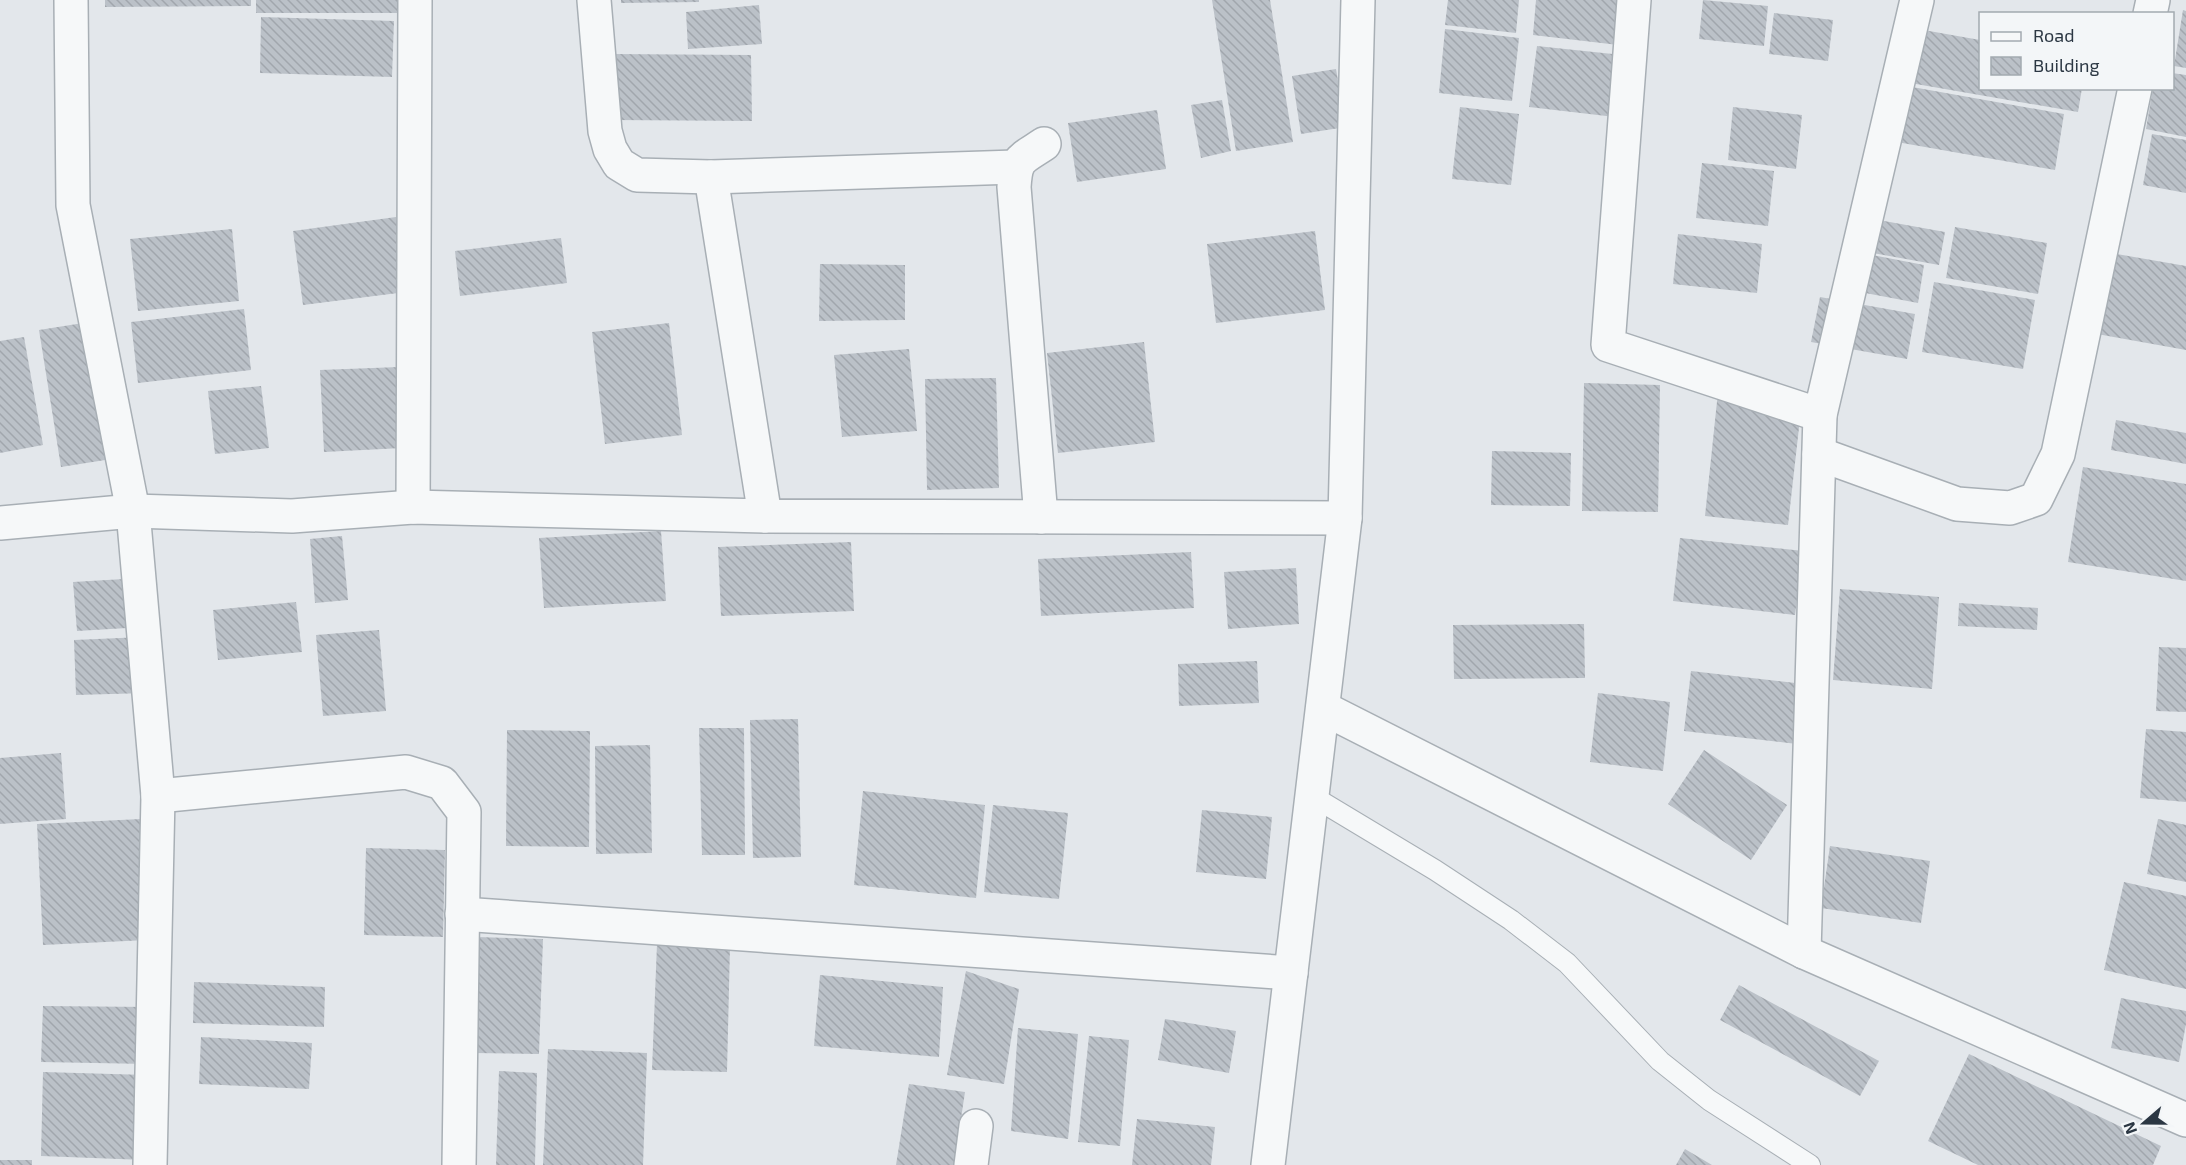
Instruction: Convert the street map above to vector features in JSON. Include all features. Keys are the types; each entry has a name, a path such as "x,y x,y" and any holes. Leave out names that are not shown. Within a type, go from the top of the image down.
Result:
{"street":[{"path":"71,0 73,205 133,511 158,796 150,1165"},
{"path":"413,507 415,0"},
{"path":"594,0 605,131 610,150 619,164 637,175 711,177 1015,167"},
{"path":"1268,1165 1345,518 1359,0"},
{"path":"1634,0 1608,345 1820,415"},
{"path":"1804,952 1820,415 1917,0"},
{"path":"1819,454 1957,504 2010,508 2036,499 2058,454 2135,90"},
{"path":"1041,517 1014,187 1015,167 1023,158 1044,144"},
{"path":"711,177 765,516"},
{"path":"0,523 133,511 292,516 413,507 765,516 1345,518"},
{"path":"1323,708 1804,952 2186,1120"},
{"path":"158,796 406,771 441,783 464,812 459,1165"},
{"path":"462,915 1291,973"},
{"path":"971,1165 976,1126"}],"lane":[{"path":"1312,796 1435,870 1511,920 1567,963 1660,1061 1709,1100 1810,1165"}],"building":[{"path":"105,0 251,0 251,6 105,7"},
{"path":"256,0 398,0 398,13 256,13"},
{"path":"621,0 699,0 699,2 621,3"},
{"path":"1212,0 1270,0 1293,142 1236,151"},
{"path":"1448,0 1519,0 1516,33 1445,25"},
{"path":"1536,0 1632,0 1627,46 1533,35"},
{"path":"1703,0 1768,6 1764,46 1699,39"},
{"path":"759,5 762,44 688,49 686,12"},
{"path":"2183,10 2186,11 2186,68 2174,66"},
{"path":"1774,13 1833,20 1828,61 1769,54"},
{"path":"261,17 394,21 392,77 260,73"},
{"path":"1901,26 1979,40 1979,90 2082,90 2078,112 1893,80"},
{"path":"1445,29 1519,38 1512,101 1439,93"},
{"path":"1537,46 1622,55 1615,117 1529,107"},
{"path":"612,54 751,55 752,121 613,120"},
{"path":"1336,69 1346,127 1301,134 1292,76"},
{"path":"2174,73 2186,75 2186,137 2146,129 2153,90 2174,90"},
{"path":"1901,85 2064,114 2055,170 1891,141"},
{"path":"1222,100 1231,151 1201,158 1191,105"},
{"path":"1460,107 1519,114 1511,185 1452,179"},
{"path":"1733,107 1802,115 1796,169 1728,160"},
{"path":"1157,110 1166,169 1077,182 1068,123"},
{"path":"2152,134 2186,140 2186,193 2143,185"},
{"path":"1702,163 1774,171 1768,226 1696,218"},
{"path":"1851,215 1945,232 1939,265 1845,248"},
{"path":"396,217 406,292 303,305 293,231"},
{"path":"1955,227 2047,243 2038,294 1946,278"},
{"path":"232,229 239,301 138,311 130,239"},
{"path":"1315,231 1325,310 1216,323 1207,244"},
{"path":"1678,234 1762,244 1757,293 1673,284"},
{"path":"561,238 567,283 460,296 455,251"},
{"path":"2111,253 2186,266 2186,350 2097,334"},
{"path":"1867,254 1924,265 1918,303 1860,292"},
{"path":"820,264 905,265 905,320 819,321"},
{"path":"1934,282 2035,300 2023,369 1922,352"},
{"path":"1820,297 1915,314 1907,359 1811,342"},
{"path":"244,309 251,370 138,383 131,322"},
{"path":"102,320 124,457 61,467 39,330"},
{"path":"669,323 682,435 605,444 592,332"},
{"path":"24,337 43,445 0,453 0,341"},
{"path":"1144,342 1155,442 1058,453 1047,353"},
{"path":"909,349 917,431 842,437 834,355"},
{"path":"399,367 402,448 324,452 320,370"},
{"path":"996,378 999,488 927,490 925,379"},
{"path":"1584,383 1660,385 1658,512 1582,511"},
{"path":"261,386 269,448 215,454 208,391"},
{"path":"1718,392 1802,401 1788,525 1705,516"},
{"path":"2116,420 2186,433 2186,464 2111,450"},
{"path":"1492,451 1571,453 1570,506 1491,505"},
{"path":"2083,467 2186,484 2186,581 2068,562"},
{"path":"661,531 666,601 544,608 539,538"},
{"path":"342,536 348,600 315,603 310,539"},
{"path":"1680,538 1803,551 1795,615 1673,601"},
{"path":"851,542 854,611 721,616 718,547"},
{"path":"1191,552 1194,608 1041,616 1038,559"},
{"path":"1296,568 1299,624 1228,629 1224,572"},
{"path":"141,578 144,627 77,631 73,582"},
{"path":"1840,589 1939,597 1932,689 1833,680"},
{"path":"296,602 302,652 218,660 213,610"},
{"path":"1959,603 2038,608 2037,630 1958,626"},
{"path":"1584,624 1585,678 1454,679 1453,625"},
{"path":"379,630 386,711 323,716 316,635"},
{"path":"143,637 146,693 76,695 74,640"},
{"path":"2159,647 2186,648 2186,712 2156,711"},
{"path":"1257,661 1259,703 1179,706 1178,664"},
{"path":"1691,671 1804,684 1797,744 1684,731"},
{"path":"1598,693 1670,702 1663,771 1590,762"},
{"path":"798,719 801,857 753,858 750,720"},
{"path":"699,728 744,728 745,855 702,855"},
{"path":"2146,729 2186,732 2186,802 2140,798"},
{"path":"507,730 590,731 589,847 506,846"},
{"path":"650,745 652,853 596,854 595,746"},
{"path":"1704,750 1787,805 1751,860 1668,804"},
{"path":"61,753 66,819 0,824 0,758"},
{"path":"863,791 985,805 976,898 854,885"},
{"path":"993,805 1068,813 1059,899 984,892"},
{"path":"1202,810 1272,817 1266,879 1196,872"},
{"path":"141,819 147,940 43,945 37,824"},
{"path":"2158,819 2186,825 2186,882 2147,874"},
{"path":"1830,846 1930,861 1921,923 1821,908"},
{"path":"366,848 445,850 443,937 364,935"},
{"path":"2124,882 2186,896 2186,989 2104,970"},
{"path":"476,937 543,939 539,1054 473,1053"},
{"path":"657,944 730,946 727,1072 652,1070"},
{"path":"966,971 1019,989 1004,1084 947,1075"},
{"path":"820,975 943,987 939,1057 814,1046"},
{"path":"194,982 325,987 324,1027 193,1023"},
{"path":"1739,985 1879,1061 1860,1096 1720,1020"},
{"path":"2121,998 2186,1011 2179,1062 2111,1048"},
{"path":"43,1006 149,1007 148,1064 41,1062"},
{"path":"1165,1019 1236,1031 1229,1073 1158,1060"},
{"path":"1018,1028 1078,1034 1068,1139 1011,1131"},
{"path":"1089,1036 1129,1040 1120,1146 1078,1142"},
{"path":"201,1037 312,1043 309,1089 199,1084"},
{"path":"548,1049 647,1053 643,1165 543,1165"},
{"path":"1969,1054 2161,1146 2153,1165 1978,1165 1928,1141"},
{"path":"499,1071 537,1073 535,1165 496,1165"},
{"path":"43,1072 147,1075 145,1160 41,1156"},
{"path":"909,1084 965,1092 954,1165 896,1165"},
{"path":"1137,1119 1215,1127 1211,1165 1132,1165"},
{"path":"1685,1149 1712,1165 1676,1165"},
{"path":"0,1160 32,1160 32,1165 0,1165"}]}
